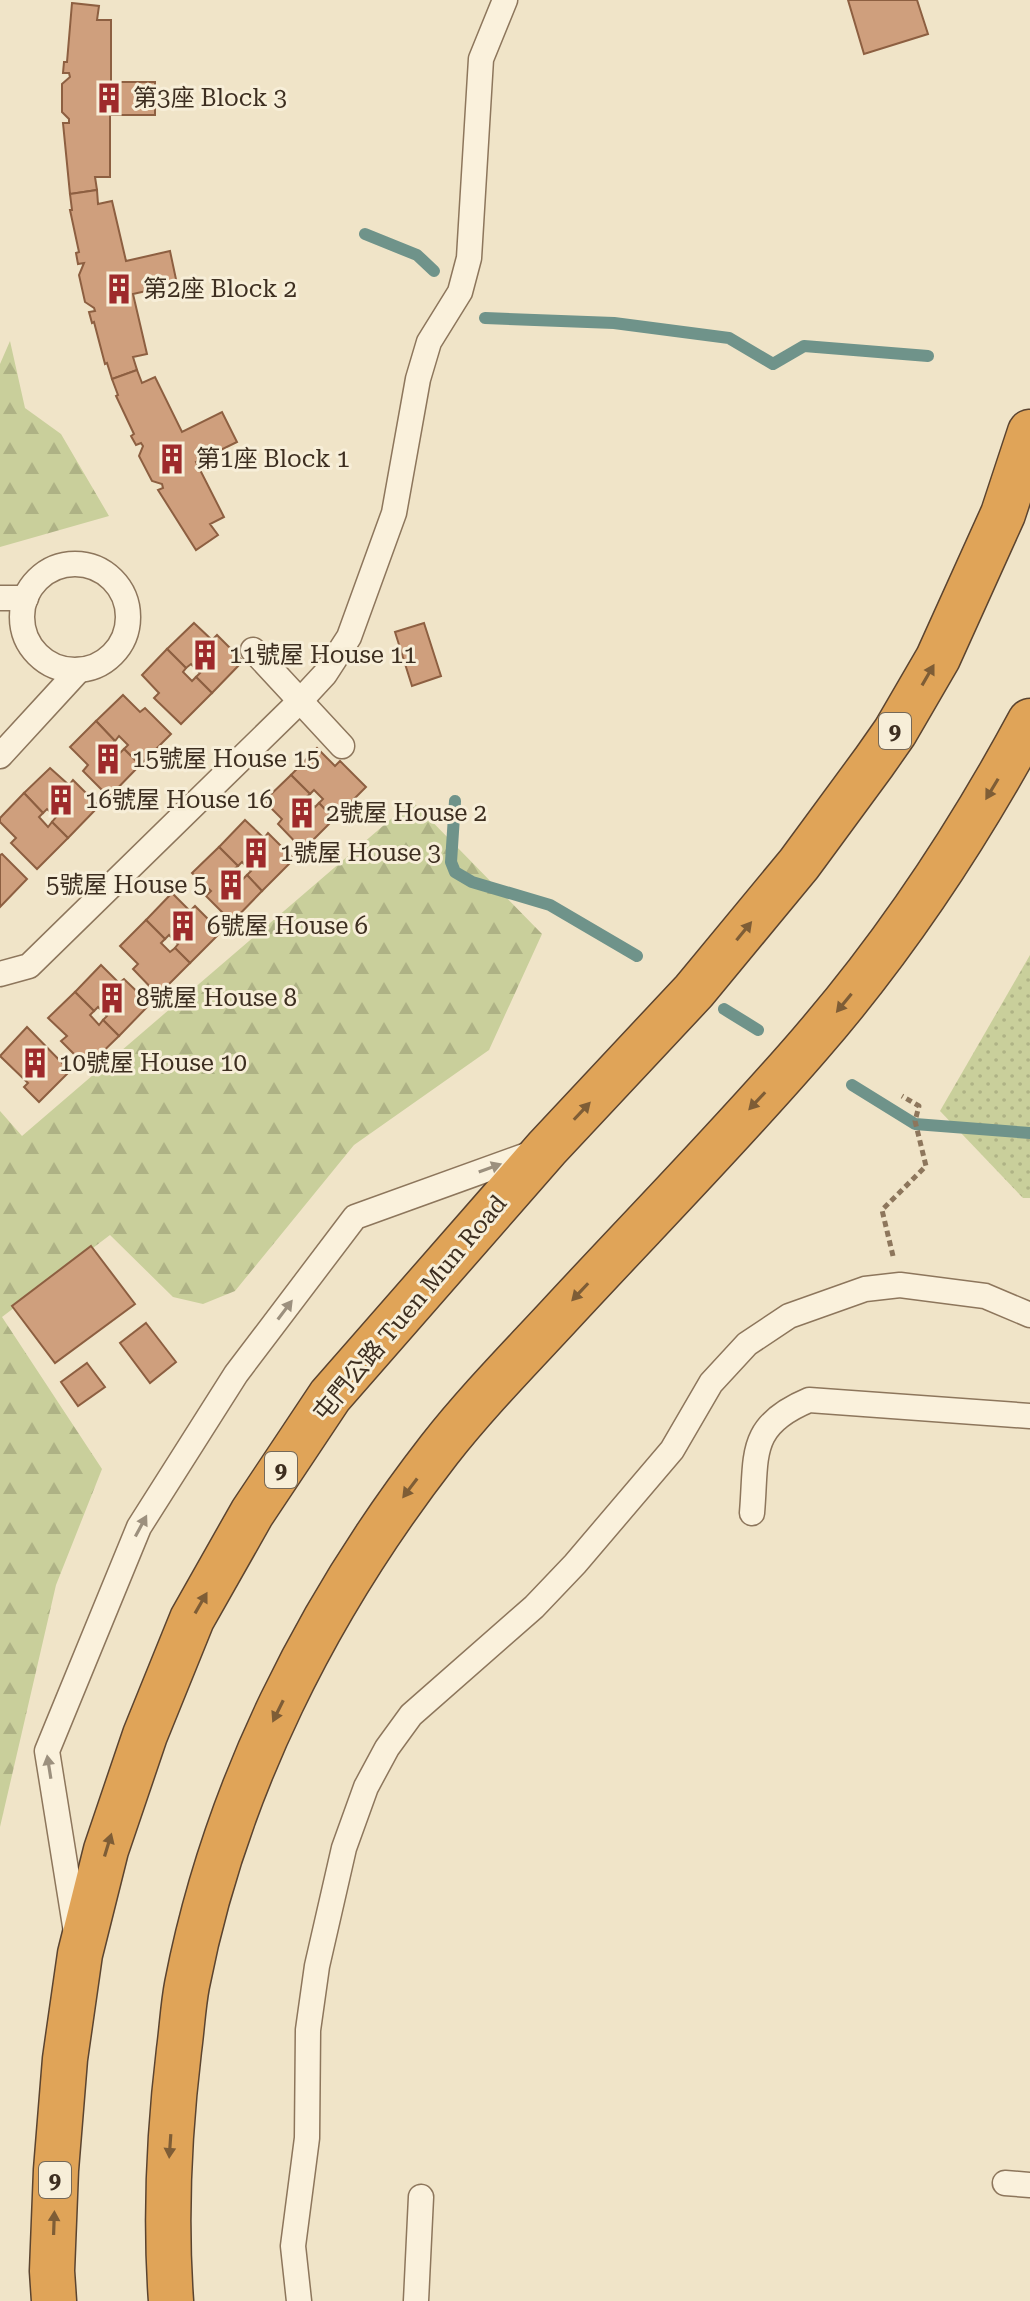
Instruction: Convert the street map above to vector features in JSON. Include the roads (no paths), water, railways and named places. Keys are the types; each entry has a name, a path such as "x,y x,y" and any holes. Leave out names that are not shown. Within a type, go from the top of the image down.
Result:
{"highway":[{"name":"屯門公路 Tuen Mun Road","path":"54,2301 52,2271 56,2170 65,2059 80,1954 106,1850 145,1735 192,1619 252,1513 330,1396 547,1148 694,991 799,864 895,732 938,658 973,583 1003,514 1030,432"},
{"path":"171,2301 169,2152 187,1987 209,1896 236,1810 308,1649 349,1576 442,1446 495,1384 810,1044 866,976 956,850 1030,721"}],"lane":[{"path":"0,974 29,966 300,701 325,674 349,637 394,513 418,379 429,342 460,292 469,258 481,59 505,0"},
{"path":"0,756 79,670 103,661 121,643 127,626 127,609 122,592 112,579 98,569 81,564 64,565 41,577 16,611"},
{"path":"0,598 16,611 32,649 45,661 61,668 79,670"},
{"path":"253,650 342,746"},
{"path":"80,1954 47,1751 139,1527 236,1374 355,1217 547,1148"},
{"path":"299,2301 293,2246 307,2138 308,2030 317,1966 344,1848 366,1787 387,1748 411,1715 534,1607 565,1575 672,1450 711,1383 747,1344 789,1316 865,1289 900,1285 985,1296 1030,1315"},
{"path":"752,1513 758,1440 789,1408 809,1400 1030,1416"},
{"path":"1005,2183 1030,2185"},
{"path":"416,2301 421,2197"}],"waterway":[{"path":"365,234 417,255 434,271"},
{"path":"485,318 614,323 729,338 773,364 804,346 928,356"},
{"path":"455,801 451,862 455,872 472,882 550,905 637,956"},
{"path":"724,1009 758,1030"},
{"path":"852,1085 915,1124 1030,1133"}],"place":[{"name":"第3座 Block 3","path":"109,98"},
{"name":"第2座 Block 2","path":"119,289"},
{"name":"第1座 Block 1","path":"172,459"},
{"name":"11號屋 House 11","path":"205,655"},
{"name":"15號屋 House 15","path":"108,759"},
{"name":"16號屋 House 16","path":"61,800"},
{"name":"2號屋 House 2","path":"302,813"},
{"name":"1號屋 House 3","path":"256,853"},
{"name":"5號屋 House 5","path":"231,885"},
{"name":"6號屋 House 6","path":"183,926"},
{"name":"8號屋 House 8","path":"112,998"},
{"name":"10號屋 House 10","path":"35,1063"}]}
